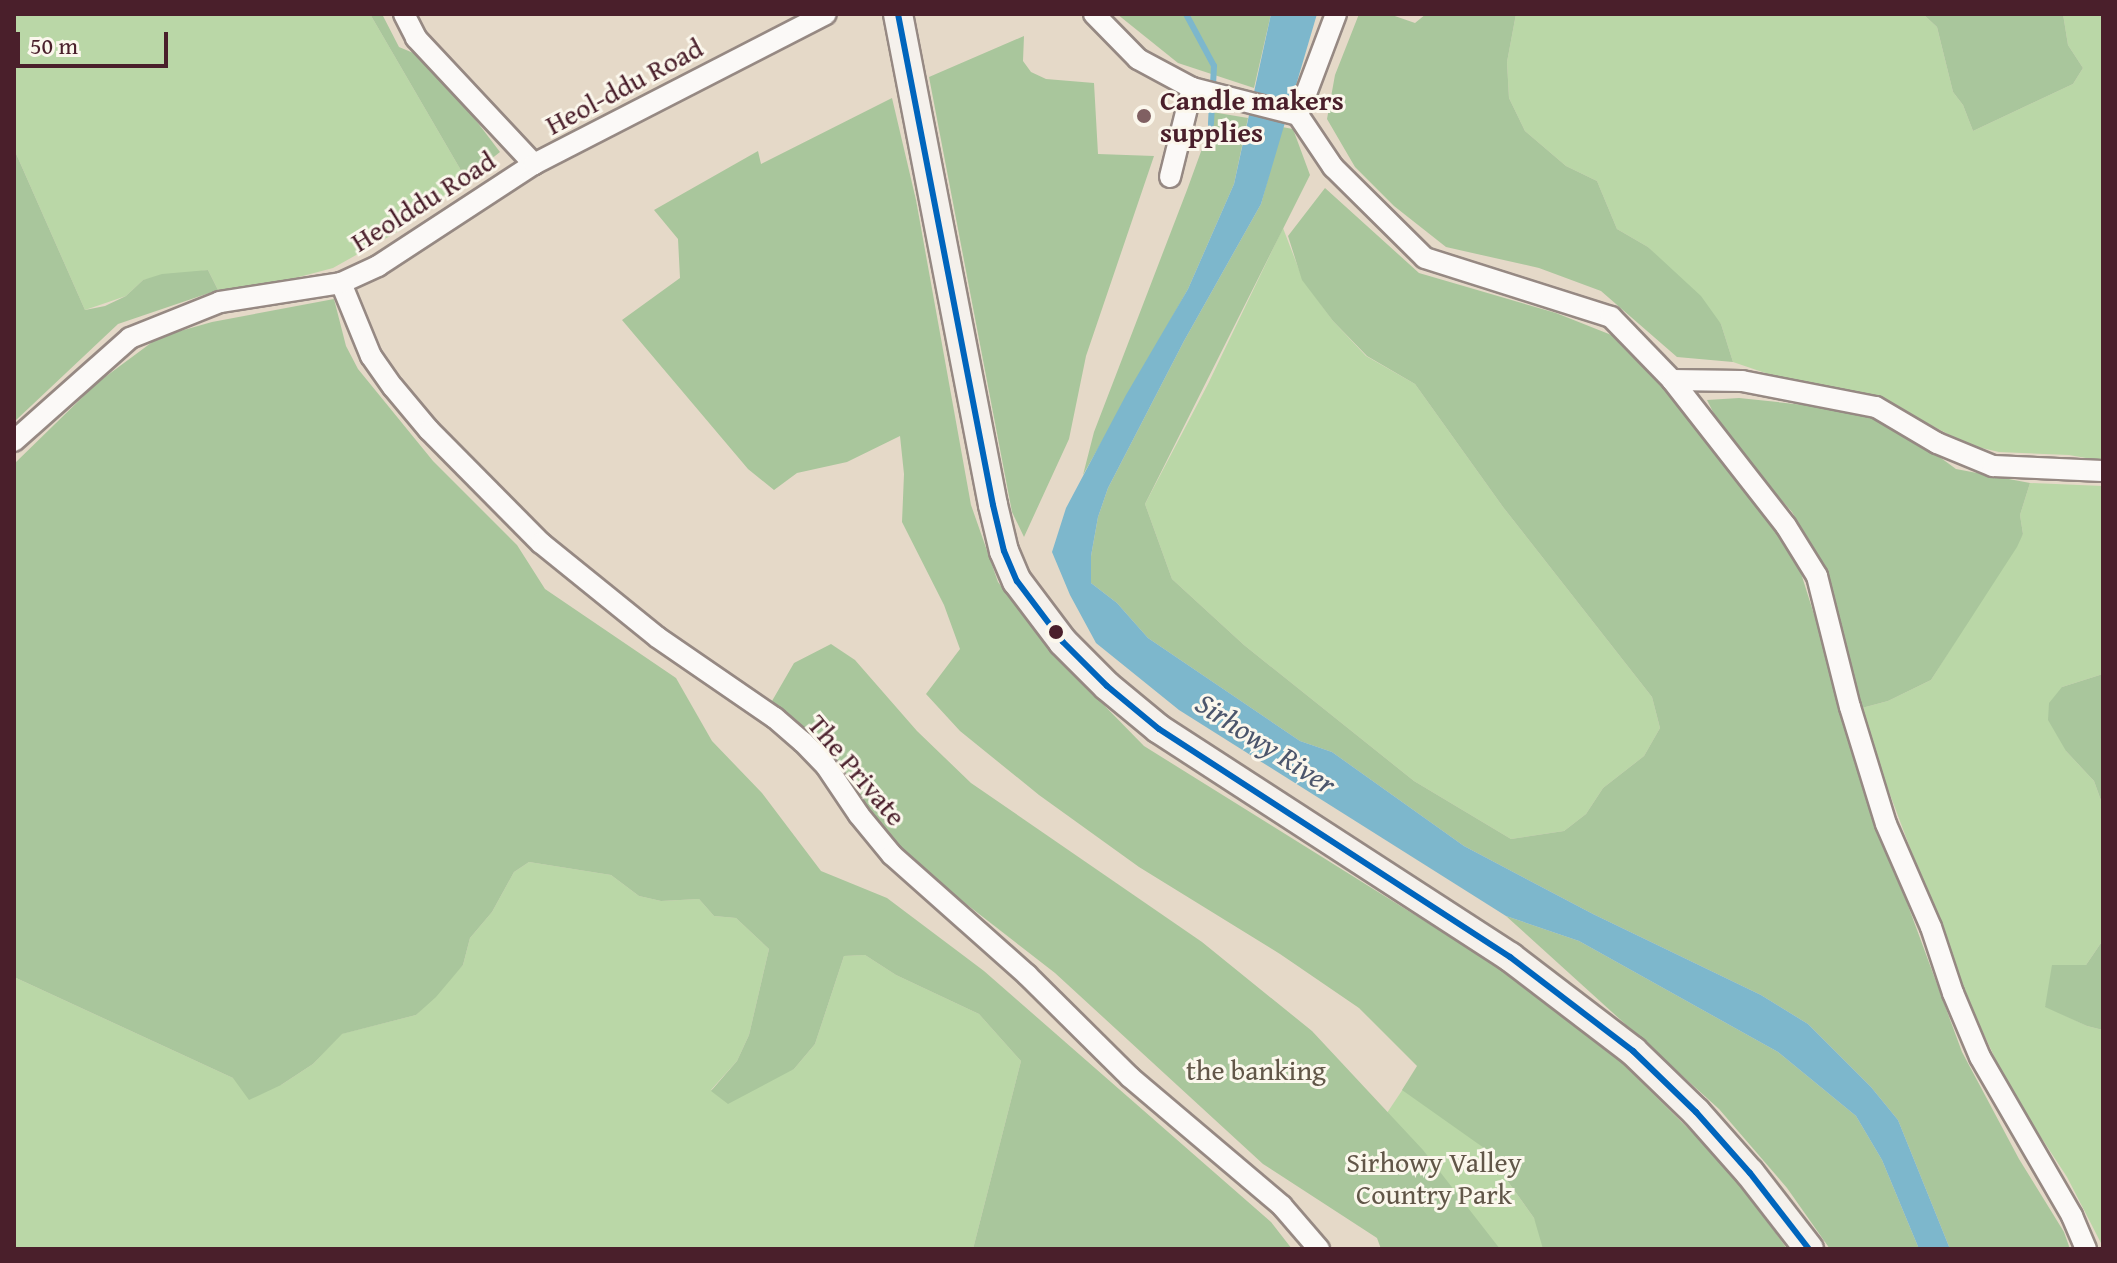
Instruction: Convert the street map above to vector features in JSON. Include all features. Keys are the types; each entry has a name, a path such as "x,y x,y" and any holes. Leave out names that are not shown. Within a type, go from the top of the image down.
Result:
{"main road":[{"path":"898,14 990,491 1004,551 1017,581 1063,642 1107,686 1159,729 1510,957 1633,1051 1732,1152 1809,1249"}],"street":[{"path":"404,14 416,38 534,164"},
{"name":"Heol-ddu Road","path":"534,164 798,19 826,14"},
{"path":"1094,14 1138,59 1196,89 1298,115 1333,167 1425,258 1611,317 1672,380 1786,526 1817,576 1850,707 1886,824 1931,927 1953,993 1980,1057 2066,1205 2086,1249"},
{"path":"1298,115 1336,14"},
{"path":"1170,177 1196,89"},
{"name":"Heolddu Road","path":"341,283 378,266 534,164"},
{"path":"14,441 130,338 220,302 341,283"},
{"name":"The Private","path":"341,283 371,356 393,387 429,430 541,543 657,637 775,718 803,742 826,766 859,815 892,855 1027,975 1130,1077 1282,1206 1319,1249"},
{"path":"1672,380 1742,381 1876,407 1937,443 1993,466 2103,471"}],"green space":[{"path":"14,14 370,14 466,179 399,231 333,268 280,282 218,290 208,270 143,280 126,296 85,310 14,149"},
{"path":"370,14 382,14 399,47 423,57 446,81 500,152 466,179"},
{"path":"1117,14 1271,14 1254,88 1178,63"},
{"path":"1359,14 1389,14 1415,23 1426,14 1516,14 1507,62 1509,98 1525,131 1566,166 1597,181 1617,229 1648,247 1701,296 1721,324 1733,362 1677,357 1601,291 1539,268 1446,247 1394,206 1355,167 1327,119 1335,75"},
{"path":"1516,14 1923,14 1937,27 1953,92 1963,105 1973,131 2073,84 2083,68 2068,45 2063,14 2103,14 2103,461 2069,455 1999,452 1969,445 1877,397 1792,382 1733,362 1721,324 1648,247 1617,229 1597,181 1566,166 1525,131 1509,98 1507,62"},
{"path":"1923,14 2063,14 2068,45 2083,68 2073,84 1973,131 1963,105 1953,92 1937,27"},
{"path":"1024,36 1023,61 1031,72 1046,79 1094,83 1098,154 1154,156 1086,356 1069,439 1024,537 1012,512 929,77"},
{"path":"892,98 916,200 971,505 998,582 1048,648 1144,746 1540,993 1606,1047 1736,1176 1787,1249 1543,1249 1534,1218 1484,1148 1402,1090 1417,1066 1359,1008 1280,954 1139,867 1039,795 960,731 926,694 960,649 944,605 902,522 904,474 900,436 847,462 797,473 774,490 748,469 622,320 680,278 678,239 654,210 758,151 761,164"},
{"path":"1212,112 1248,118 1234,184 1188,289 1083,475 1094,432 1187,190 1211,124"},
{"path":"1282,127 1293,129 1310,175 1145,504 1172,579 1244,645 1414,781 1511,839 1564,831 1586,814 1603,788 1644,756 1660,728 1652,697 1503,507 1415,384 1367,356 1333,321 1302,280 1288,236 1325,188 1419,273 1556,313 1624,340 1761,509 1800,570 1892,862 1962,1052 2019,1159 2064,1232 2070,1249 1950,1249 1898,1120 1871,1087 1808,1024 1761,995 1593,914 1464,846 1332,752 1300,741 1148,638 1117,603 1091,583 1091,556 1098,517 1108,488 1184,341 1261,204"},
{"path":"14,149 85,310 105,306 126,296 143,280 162,274 208,270 218,290 118,324 14,422"},
{"path":"1283,228 1303,280 1333,321 1366,356 1415,384 1503,507 1652,697 1660,728 1644,756 1603,788 1586,814 1564,831 1511,839 1414,781 1244,645 1172,579 1145,504 1208,384"},
{"path":"334,299 346,346 358,369 433,461 517,545 545,589 676,678 712,741 762,793 821,871 887,898 984,971 1271,1222 1292,1249 973,1249 1021,1061 979,1014 896,975 865,955 844,956 815,1044 794,1069 728,1104 711,1091 737,1061 749,1035 769,949 736,918 714,916 699,899 661,901 639,896 611,875 529,862 514,872 492,912 470,938 463,965 416,1015 342,1034 313,1064 281,1085 249,1100 233,1078 14,977 14,464 97,383 159,337 212,322"},
{"path":"1739,398 1861,411 1893,423 1956,469 2030,483 2020,515 2023,534 2017,547 1931,680 1888,701 1858,709 1839,621 1819,559 1792,512 1724,434 1707,400"},
{"path":"2030,483 2103,486 2103,674 2062,687 2066,751 2094,781 2103,806 2103,940 2086,965 2045,1006 2087,1026 2103,1030 2103,1247 2067,1177 2010,1090 1964,992 1858,709 1888,701 1931,680 2023,534 2020,515"},
{"name":"the banking","path":"831,644 855,660 917,731 971,783 1202,942 1312,1031 1423,1150 1500,1249 1381,1249 1377,1238 1263,1164 1055,973 898,851 837,770 772,701 794,663"},
{"path":"2103,674 2103,806 2094,781 2066,751 2048,720 2049,703 2062,687"},
{"path":"529,862 611,875 639,896 661,901 699,899 714,916 736,918 769,949 749,1035 737,1061 711,1090 794,1069 815,1044 844,956 865,955 896,975 979,1014 1021,1061 973,1249 14,1249 14,977 233,1078 281,1085 313,1064 341,1034 416,1015 463,965 470,938 492,912 514,872"},
{"path":"1506,916 1579,941 1778,1052 1856,1116 1882,1160 1919,1249 1830,1249 1787,1188 1719,1109"},
{"path":"2103,940 2103,1030 2045,1007 2052,965 2086,965"},
{"name":"Sirhowy Valley Country Park","path":"1407,1083 1484,1148 1534,1218 1551,1249 1428,1249 1383,1119"}],"water":[{"name":"Sirhowy River","path":"1271,14 1317,14 1261,204 1184,341 1108,488 1098,517 1091,556 1091,583 1117,603 1148,638 1300,741 1332,752 1464,846 1593,914 1761,995 1808,1024 1871,1087 1898,1120 1950,1249 1919,1249 1882,1160 1856,1116 1778,1052 1579,941 1506,916 1179,710 1096,643 1070,595 1052,552 1066,508 1126,395 1188,289 1234,184"}],"waterway":[{"path":"1186,14 1214,66 1211,124"}],"transit line":[{"path":"898,14 993,505 1004,551 1017,581 1063,642 1107,686 1159,729 1510,957 1633,1051 1696,1112 1750,1173 1809,1249"}],"place":[{"name":"Candle makers supplies","path":"1144,116"}]}
